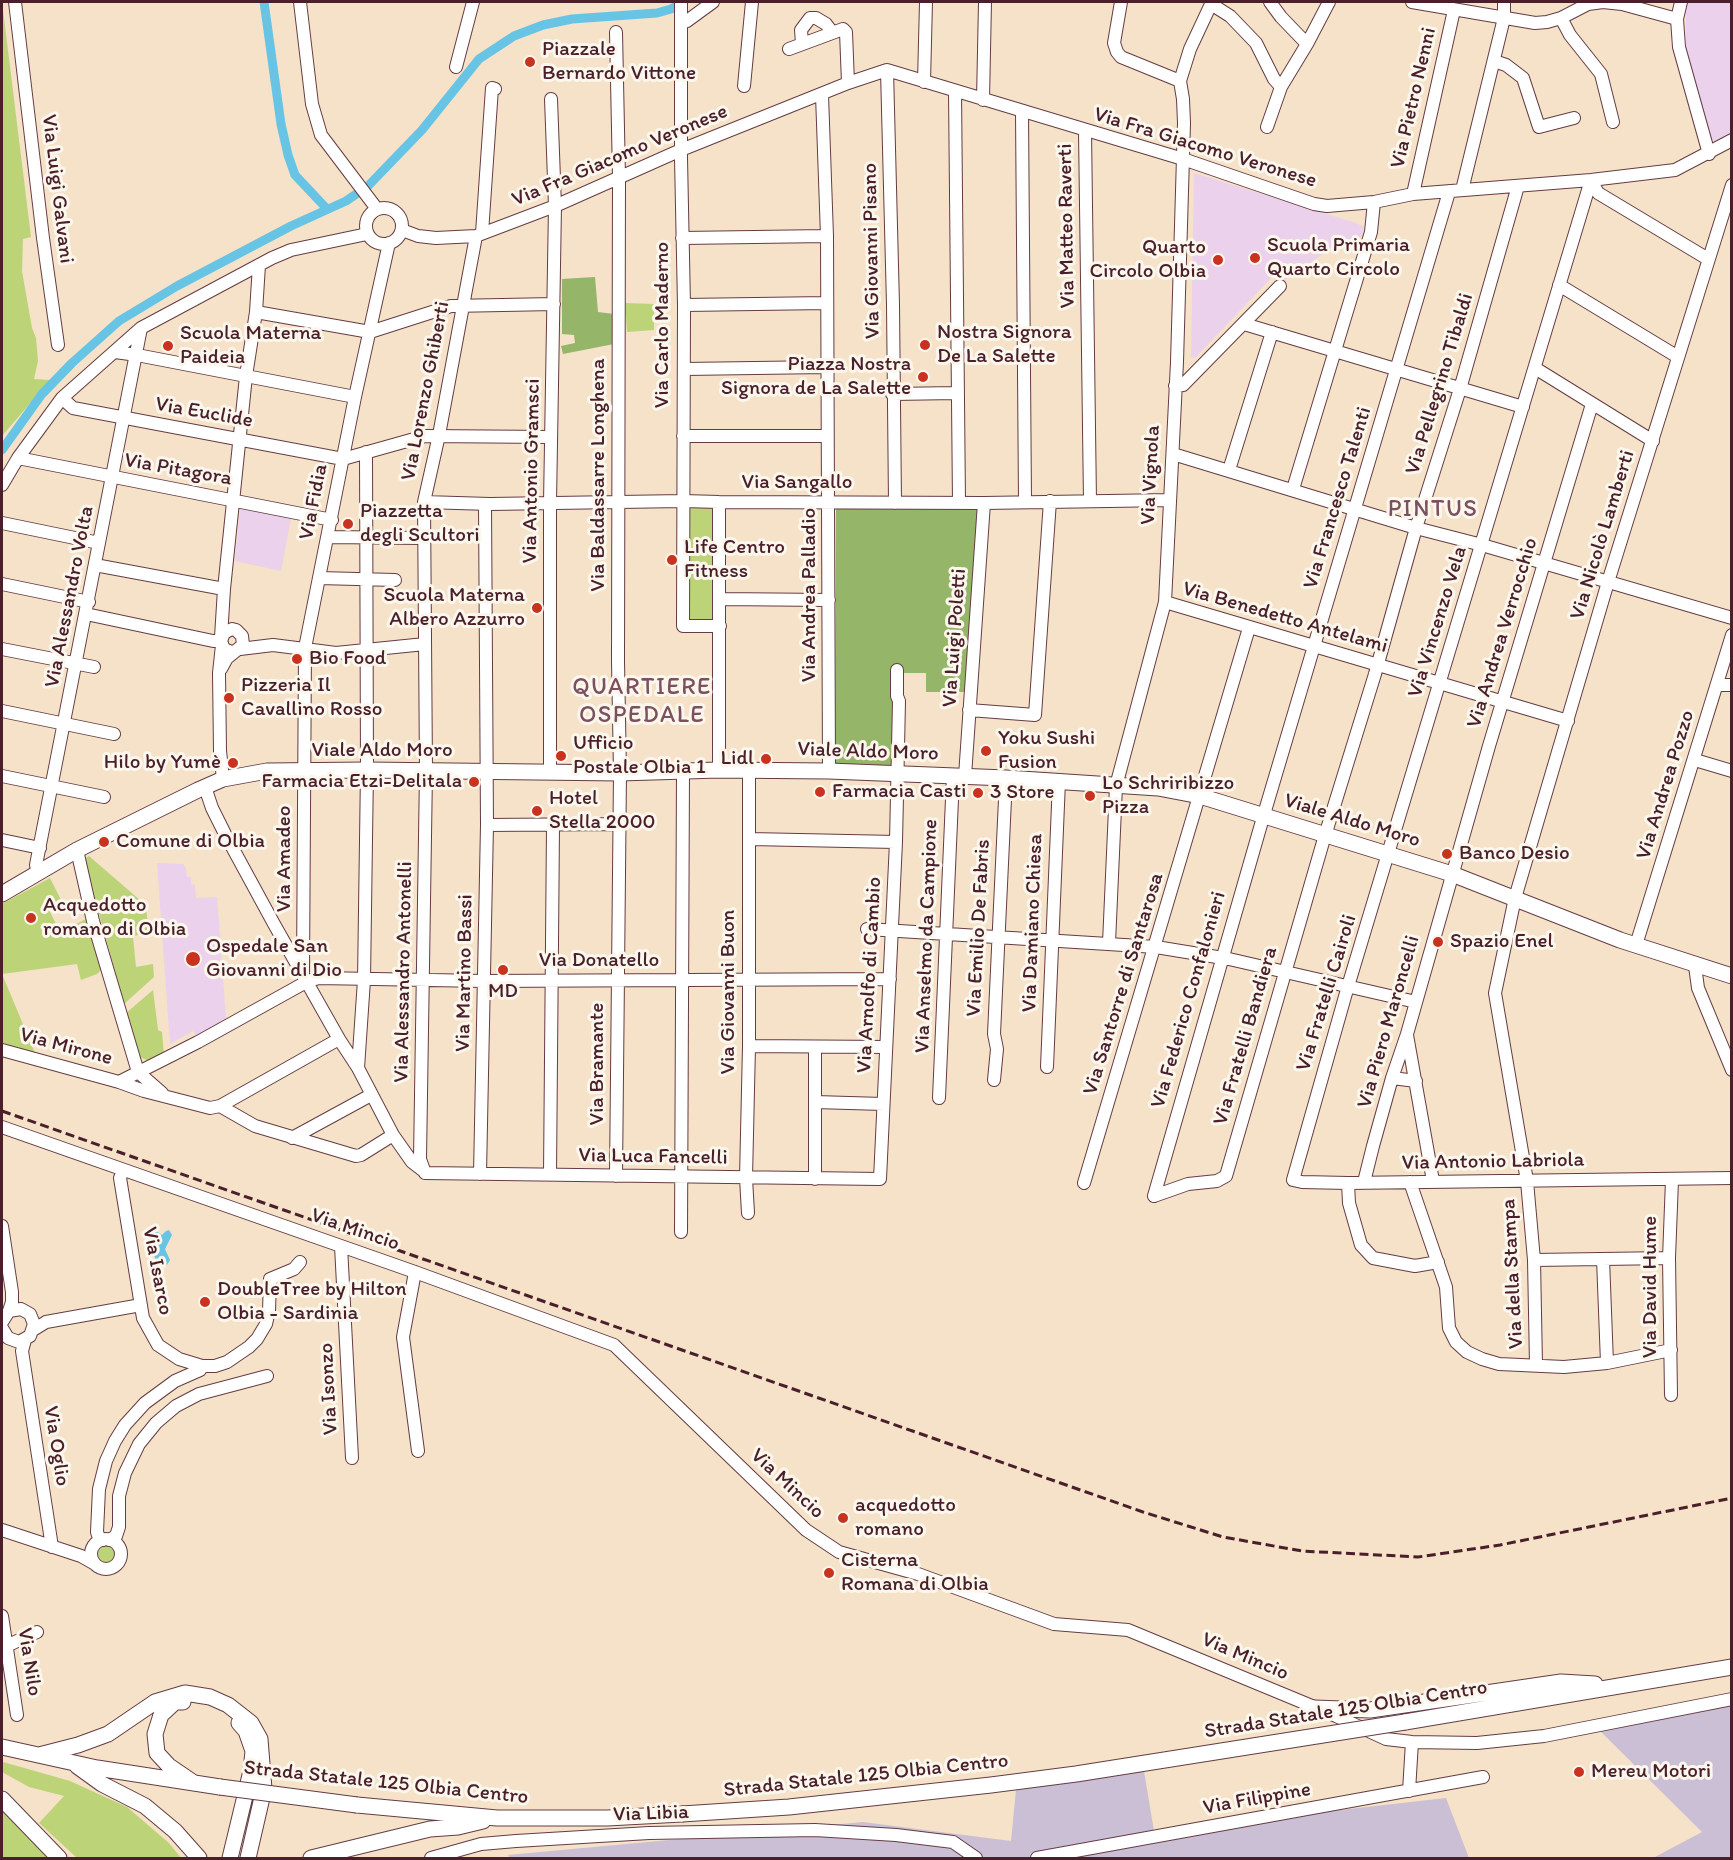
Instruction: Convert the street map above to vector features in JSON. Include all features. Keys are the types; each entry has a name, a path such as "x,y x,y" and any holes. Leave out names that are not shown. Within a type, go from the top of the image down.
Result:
{"main road":[{"name":"Viale Aldo Moro","path":"2,894 76,850 147,813 223,779 267,771 367,770 486,773 830,771 1006,778 1158,788 1200,796 1452,874 1636,945 1731,976"},
{"name":"Strada Statale 125 Olbia Centro","path":"2,1747 72,1763 320,1801 497,1818 642,1816 789,1807 1076,1774 1731,1667"},
{"path":"1314,1708 1370,1710 1561,1682 1622,1686"},
{"path":"39,1755 108,1734 155,1702 185,1693 210,1696 228,1705 251,1723 260,1738 264,1789 248,1858"},
{"path":"194,1783 169,1766 157,1753 155,1734 161,1714 175,1702 207,1703 232,1715 246,1731 253,1751 251,1771 230,1858"},
{"path":"72,1763 102,1784 145,1806 175,1831 199,1858"},
{"path":"236,1858 255,1788 263,1768"},
{"path":"2,1799 59,1858"},
{"path":"311,1858 430,1829 458,1827 497,1818"}],"street":[{"name":"Via Luigi Galvani","path":"15,2 58,345"},
{"path":"300,2 312,104 321,135 374,204 393,210 401,219 402,230 395,240 389,243 377,243 367,234 366,222 374,204"},
{"path":"456,67 473,2"},
{"name":"Via Carlo Maderno","path":"681,2 684,305 682,626 720,626"},
{"path":"681,20 687,21 712,2"},
{"path":"744,86 752,2"},
{"path":"924,82 926,2"},
{"path":"983,100 986,2"},
{"path":"1121,2 1114,44 1121,57 1180,81 1190,49 1211,3 1230,16 1256,43 1274,80 1281,87"},
{"path":"1270,2 1307,44"},
{"path":"1267,127 1281,87 1329,2"},
{"path":"1412,2 1535,23 1561,18 1588,3 1603,2 1622,4 1677,19"},
{"name":"Via Francesco Talenti","path":"1263,815 1396,370 1456,191 1494,62 1504,18 1504,2"},
{"path":"1681,2 1677,19 1681,57 1708,154"},
{"name":"Via Pietro Nenni","path":"1413,194 1454,10"},
{"path":"802,43 801,30 810,18 816,18 826,24 832,32"},
{"path":"1561,18 1570,35 1601,74 1613,122"},
{"path":"789,49 843,29 846,32 848,83"},
{"name":"Via Baldassarre Longhena","path":"616,32 619,177 620,773"},
{"path":"1494,62 1506,65 1523,78 1539,127 1574,118"},
{"name":"Via Fra Giacomo Veronese","path":"402,230 418,236 436,238 479,234 555,206 681,150 886,70 1183,159 1314,204 1327,206 1374,202 1413,194 1591,180 1676,170 1731,140"},
{"name":"Via Giovanni Pisano","path":"886,70 893,305 894,503"},
{"name":"Via Vignola","path":"1109,943 1116,786 1165,602 1173,454 1183,159 1183,99 1180,81"},
{"name":"Via Lorenzo Ghiberti","path":"426,772 424,502 479,234 492,88 495,89"},
{"path":"955,91 959,502"},
{"name":"Via Andrea Palladio","path":"822,95 827,236 826,436 829,503 830,771"},
{"name":"Via Antonio Gramsci","path":"550,773 550,503 555,206 551,99"},
{"path":"1022,112 1025,502"},
{"name":"Via Matteo Raverti","path":"1085,131 1090,501"},
{"name":"Via Vincenzo Vela","path":"1389,854 1559,285 1592,194 1591,180"},
{"name":"Via Nicolò Lamberti","path":"1515,898 1608,582 1708,259 1729,204 1731,185"},
{"name":"Via Pellegrino Tibaldi","path":"1326,834 1378,665 1416,528 1460,389 1518,186"},
{"path":"1592,194 1708,259"},
{"path":"1293,489 1371,232 1374,202"},
{"path":"2,485 18,458 62,398 141,328 291,250 367,234"},
{"path":"682,238 827,236"},
{"name":"Via Fidia","path":"305,771 306,648 354,397 389,243"},
{"path":"227,645 224,594 246,376 256,312 259,265"},
{"path":"1559,285 1678,357"},
{"path":"1175,386 1183,385 1280,286"},
{"path":"684,305 827,303"},
{"path":"256,312 370,332 451,306 554,304"},
{"path":"1244,324 1522,407"},
{"name":"Via Alessandro Volta","path":"38,872 36,865 141,328"},
{"path":"1229,470 1272,332"},
{"path":"115,352 354,397"},
{"path":"684,369 826,367"},
{"path":"1535,368 1653,441"},
{"path":"892,394 957,393"},
{"name":"Via Euclide","path":"62,398 73,408 343,459"},
{"name":"Via Andrea Verrocchio","path":"1452,874 1592,404"},
{"path":"343,459 424,436 551,437"},
{"path":"683,436 826,436"},
{"path":"358,1068 364,980 367,770 366,452"},
{"path":"1173,454 1416,528 1731,618"},
{"name":"Via Pitagora","path":"18,458 332,520"},
{"name":"Via Sangallo","path":"424,502 485,504 683,501 984,503 1170,500"},
{"path":"969,710 1035,715 1050,501"},
{"path":"719,502 719,770"},
{"name":"Via Luigi Poletti","path":"959,776 969,710 984,503"},
{"name":"Via Martino Bassi","path":"480,1174 487,825 485,504"},
{"path":"2,523 99,543"},
{"path":"327,537 424,538"},
{"path":"95,565 224,594"},
{"path":"320,578 395,580"},
{"path":"2,584 227,645 273,645 336,653 424,644"},
{"path":"224,594 243,640 227,645"},
{"path":"720,599 830,600"},
{"name":"Via Benedetto Antelami","path":"1165,602 1568,721"},
{"name":"Via Santorre di Santarosa","path":"1084,1183 1249,628"},
{"path":"223,779 220,752 219,673 226,658 227,630 238,631 273,645"},
{"name":"Via Andrea Pozzo","path":"1636,945 1695,760 1731,635"},
{"path":"2,649 94,667"},
{"name":"Via Arnolfo di Cambio","path":"880,1179 896,842 897,670"},
{"path":"1717,685 1731,685"},
{"path":"2,711 114,734"},
{"path":"1695,760 1731,771"},
{"name":"Via Amadeo","path":"305,771 305,976"},
{"path":"681,1232 684,980 683,771"},
{"name":"Via Giovanni Buon","path":"748,1213 746,1178 750,771"},
{"name":"Via Alessandro Antonelli","path":"425,1173 420,1159 426,772"},
{"name":"Via Bramante","path":"616,1176 620,773"},
{"path":"2,776 104,796"},
{"name":"Via Anselmo da Campione","path":"939,1098 947,934 959,776"},
{"name":"Via Emilio De Fabris","path":"994,1080 997,1049 994,1034 1006,778"},
{"name":"Via Damiano Chiesa","path":"1047,1067 1059,781"},
{"path":"205,787 221,825 288,948 358,1068 393,1135 412,1162 425,1173"},
{"name":"Via Federico Confalonieri","path":"1154,1196 1263,815"},
{"path":"487,825 619,824"},
{"path":"550,1174 553,826"},
{"name":"Via Fratelli Bandiera","path":"1154,1196 1188,1184 1217,1181 1226,1176 1326,834"},
{"path":"750,839 896,842"},
{"path":"2,840 40,848"},
{"path":"76,850 93,921 138,1072 166,1097"},
{"name":"Via Fratelli Cairoli","path":"1302,1143 1389,854"},
{"name":"Via Piero Maroncelli","path":"1365,1182 1372,1146 1407,1034 1452,874"},
{"name":"Via della Stampa","path":"1515,898 1495,993 1527,1180 1534,1260 1536,1365"},
{"path":"867,929 1156,947 1221,958 1416,1002"},
{"path":"288,948 304,948"},
{"path":"1695,966 1698,988 1731,1071"},
{"path":"119,1082 198,1042 305,976"},
{"name":"Via Donatello","path":"305,976 364,980 484,981 890,979"},
{"path":"1407,1034 1433,1181"},
{"path":"220,1106 339,1038"},
{"path":"749,1046 886,1047"},
{"path":"815,1048 815,1179"},
{"name":"Via Mirone","path":"2,1050 166,1097 210,1108 220,1106"},
{"path":"1394,1074 1415,1076"},
{"path":"292,1138 371,1095"},
{"path":"815,1102 883,1104"},
{"path":"220,1106 255,1126 356,1156 393,1135"},
{"name":"Via Mincio","path":"2,1127 416,1272 614,1345 806,1530 839,1552 918,1574 1054,1624 1128,1630 1386,1739 1412,1742 1477,1743 1544,1736 1731,1699"},
{"name":"Via Antonio Labriola","path":"1302,1143 1293,1180 1302,1182 1731,1178"},
{"name":"Via Isarco","path":"123,1170 120,1178 141,1305 147,1328 158,1345 179,1359 202,1366 215,1366 227,1362 249,1347 266,1324 271,1299 270,1279 294,1269 300,1262"},
{"name":"Via Luca Fancelli","path":"425,1173 880,1179"},
{"name":"Via David Hume","path":"1671,1395 1669,1258 1672,1180"},
{"path":"1410,1182 1446,1287 1449,1328 1456,1342 1467,1352 1499,1364 1564,1367 1607,1363 1671,1350"},
{"path":"1348,1183 1349,1203 1361,1245 1373,1258 1415,1266 1438,1262"},
{"path":"2,1226 12,1292 9,1328"},
{"name":"Via Isonzo","path":"341,1246 352,1458"},
{"path":"1534,1260 1669,1258"},
{"path":"1603,1259 1607,1363"},
{"path":"416,1272 403,1337 418,1450"},
{"path":"9,1328 141,1305"},
{"path":"9,1328 30,1314 33,1324"},
{"name":"Via Oglio","path":"9,1328 52,1547"},
{"path":"227,1362 233,1384"},
{"path":"2,1530 70,1552 107,1569 119,1562 120,1548 117,1544 102,1542 97,1532 99,1489 106,1461 125,1425 145,1402 175,1382 200,1370 202,1366"},
{"path":"70,1552 85,1550 116,1536 119,1527 119,1496 125,1473 148,1432 166,1414 187,1400 213,1389 267,1376"},
{"path":"95,1564 92,1555 102,1542"},
{"name":"Via Nilo","path":"2,1616 4,1647 17,1715"},
{"path":"4,1647 37,1632"},
{"path":"1409,1791 1412,1742"},
{"name":"Via Filippine","path":"1037,1858 1483,1777"},
{"name":"Via Libia","path":"431,1858 481,1845 516,1840 649,1833 815,1830 896,1835 953,1842 976,1858"}],"shaded area":[{"path":"1686,2 1731,2 1731,134 1716,142 1711,139 1686,49"},
{"name":"Scuola Primaria Quarto Circolo","path":"1194,173 1364,227 1362,236 1336,246 1286,280 1272,277 1195,358 1191,357"},
{"path":"240,508 291,518 281,571 235,561"},
{"name":"Ospedale San Giovanni di Dio","path":"157,863 183,864 187,877 191,877 191,884 195,885 196,898 217,897 226,1019 196,1036 193,1031 170,1044"},
{"path":"1731,1703 1731,1858 1653,1858 1702,1832 1593,1724"},
{"path":"1144,1771 1154,1831 1446,1798 1469,1858 510,1858 508,1855 863,1822 1011,1841 1016,1790"}],"green space":[{"path":"2,2 31,237 23,239 22,271 32,328 36,338 38,361 34,379 50,380 2,436"},
{"path":"595,277 598,312 614,314 614,344 563,354 561,346 575,343 574,335 562,334 562,279"},
{"path":"625,303 654,304 654,330 627,332"},
{"path":"715,506 716,622 686,623 688,507"},
{"path":"836,508 978,508 965,692 926,692 926,673 897,673 894,768 835,767"},
{"path":"89,856 141,901 146,909 149,930 133,937 136,967 153,964 154,977 124,1004 84,859"},
{"path":"50,878 61,900 48,908 60,932 90,917 103,968 97,974 81,980 77,964 2,974 2,904"},
{"path":"2,974 35,1053 2,1044"},
{"path":"153,990 158,1030 162,1032 164,1055 151,1062 140,1057 125,1014"},
{"path":"107,1545 113,1548 116,1554 113,1560 107,1563 101,1560 98,1554 101,1548"},
{"path":"3,1762 70,1781 127,1807 169,1843 181,1858 77,1858 39,1823 64,1796 29,1787 2,1772"},
{"path":"2,1809 48,1858 2,1858"}],"water":[{"path":"169,1230 172,1235 165,1249 170,1260 164,1266 159,1264 154,1256 149,1237 152,1232 162,1235"}],"waterway":[{"path":"264,2 281,124 288,155 295,175 327,209"},
{"path":"2,450 42,394 72,363 119,321 177,286 291,226 346,201 368,186 422,130 479,59 514,36 543,25 572,19 657,13 684,2"}],"railway":[{"path":"2,1111 1143,1512 1223,1537 1302,1551 1418,1557 1500,1545 1732,1498"}],"place":[{"name":"Piazzale Bernardo Vittone","path":"530,62"},
{"name":"Scuola Primaria Quarto Circolo","path":"1255,258"},
{"name":"Quarto Circolo Olbia","path":"1218,260"},
{"name":"Nostra Signora De La Salette","path":"925,345"},
{"name":"Scuola Materna Paideia","path":"168,346"},
{"name":"Piazza Nostra Signora de La Salette","path":"923,377"},
{"name":"Piazzetta degli Scultori","path":"348,524"},
{"name":"Life Centro Fitness","path":"672,560"},
{"name":"Scuola Materna Albero Azzurro","path":"537,608"},
{"name":"Bio Food","path":"297,659"},
{"name":"Pizzeria Il Cavallino Rosso","path":"229,698"},
{"name":"Yoku Sushi Fusion","path":"986,751"},
{"name":"Ufficio Postale Olbia 1","path":"561,756"},
{"name":"Lidl","path":"766,759"},
{"name":"Hilo by Yumè","path":"233,763"},
{"name":"Farmacia Etzi-Delitala","path":"474,782"},
{"name":"Farmacia Casti","path":"820,792"},
{"name":"3 Store","path":"978,793"},
{"name":"Lo Schriribizzo Pizza","path":"1090,796"},
{"name":"Hotel Stella 2000","path":"537,811"},
{"name":"Comune di Olbia","path":"104,842"},
{"name":"Banco Desio","path":"1447,854"},
{"name":"Acquedotto romano di Olbia","path":"31,918"},
{"name":"Spazio Enel","path":"1438,942"},
{"name":"Ospedale San Giovanni di Dio","path":"193,959"},
{"name":"MD","path":"503,970"},
{"name":"DoubleTree by Hilton Olbia - Sardinia","path":"205,1302"},
{"name":"acquedotto romano","path":"843,1518"},
{"name":"Cisterna Romana di Olbia","path":"829,1573"},
{"name":"Mereu Motori","path":"1579,1772"}],"district":[{"name":"PINTUS","path":"1433,510"},
{"name":"QUARTIERE OSPEDALE","path":"642,702"}]}
